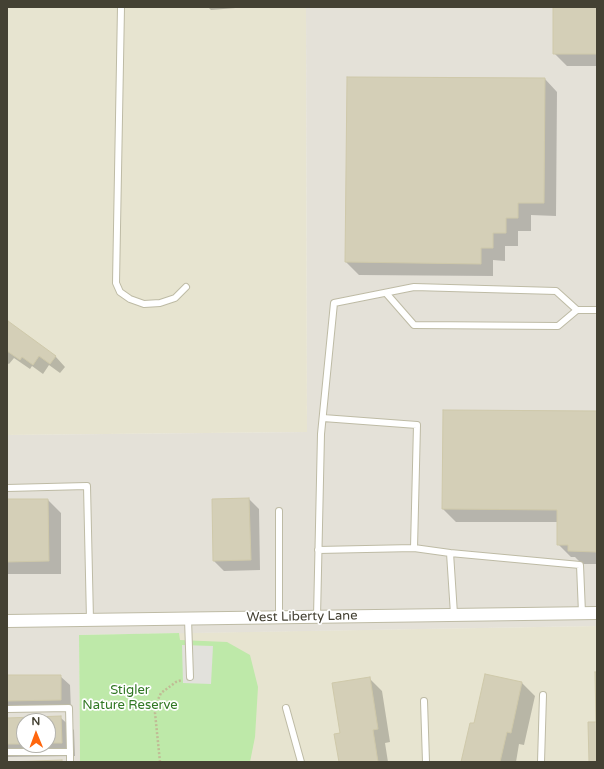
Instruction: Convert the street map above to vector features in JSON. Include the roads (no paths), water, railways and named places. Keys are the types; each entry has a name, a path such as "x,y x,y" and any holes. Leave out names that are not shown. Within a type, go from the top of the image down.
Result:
{"street":[{"name":"West Liberty Lane","path":"7,621 597,613"}],"lane":[{"path":"121,7 116,283 120,292 130,299 144,304 160,303 175,298 186,287"},
{"path":"317,617 322,418 334,303 414,287 556,291 577,310"},
{"path":"386,293 414,325 558,326 577,310 597,310"},
{"path":"322,418 417,425 414,548"},
{"path":"7,488 87,486 90,620"},
{"path":"278,618 279,511"},
{"path":"318,550 414,548 450,553 580,565 582,613"},
{"path":"450,553 454,614"},
{"path":"188,619 190,677"},
{"path":"541,762 543,695"},
{"path":"424,701 426,762"},
{"path":"7,709 69,708 70,762"},
{"path":"286,708 301,762"},
{"path":"7,752 70,752"}],"park label":[{"name":"Stigler Nature Reserve","path":"130,698"}]}
